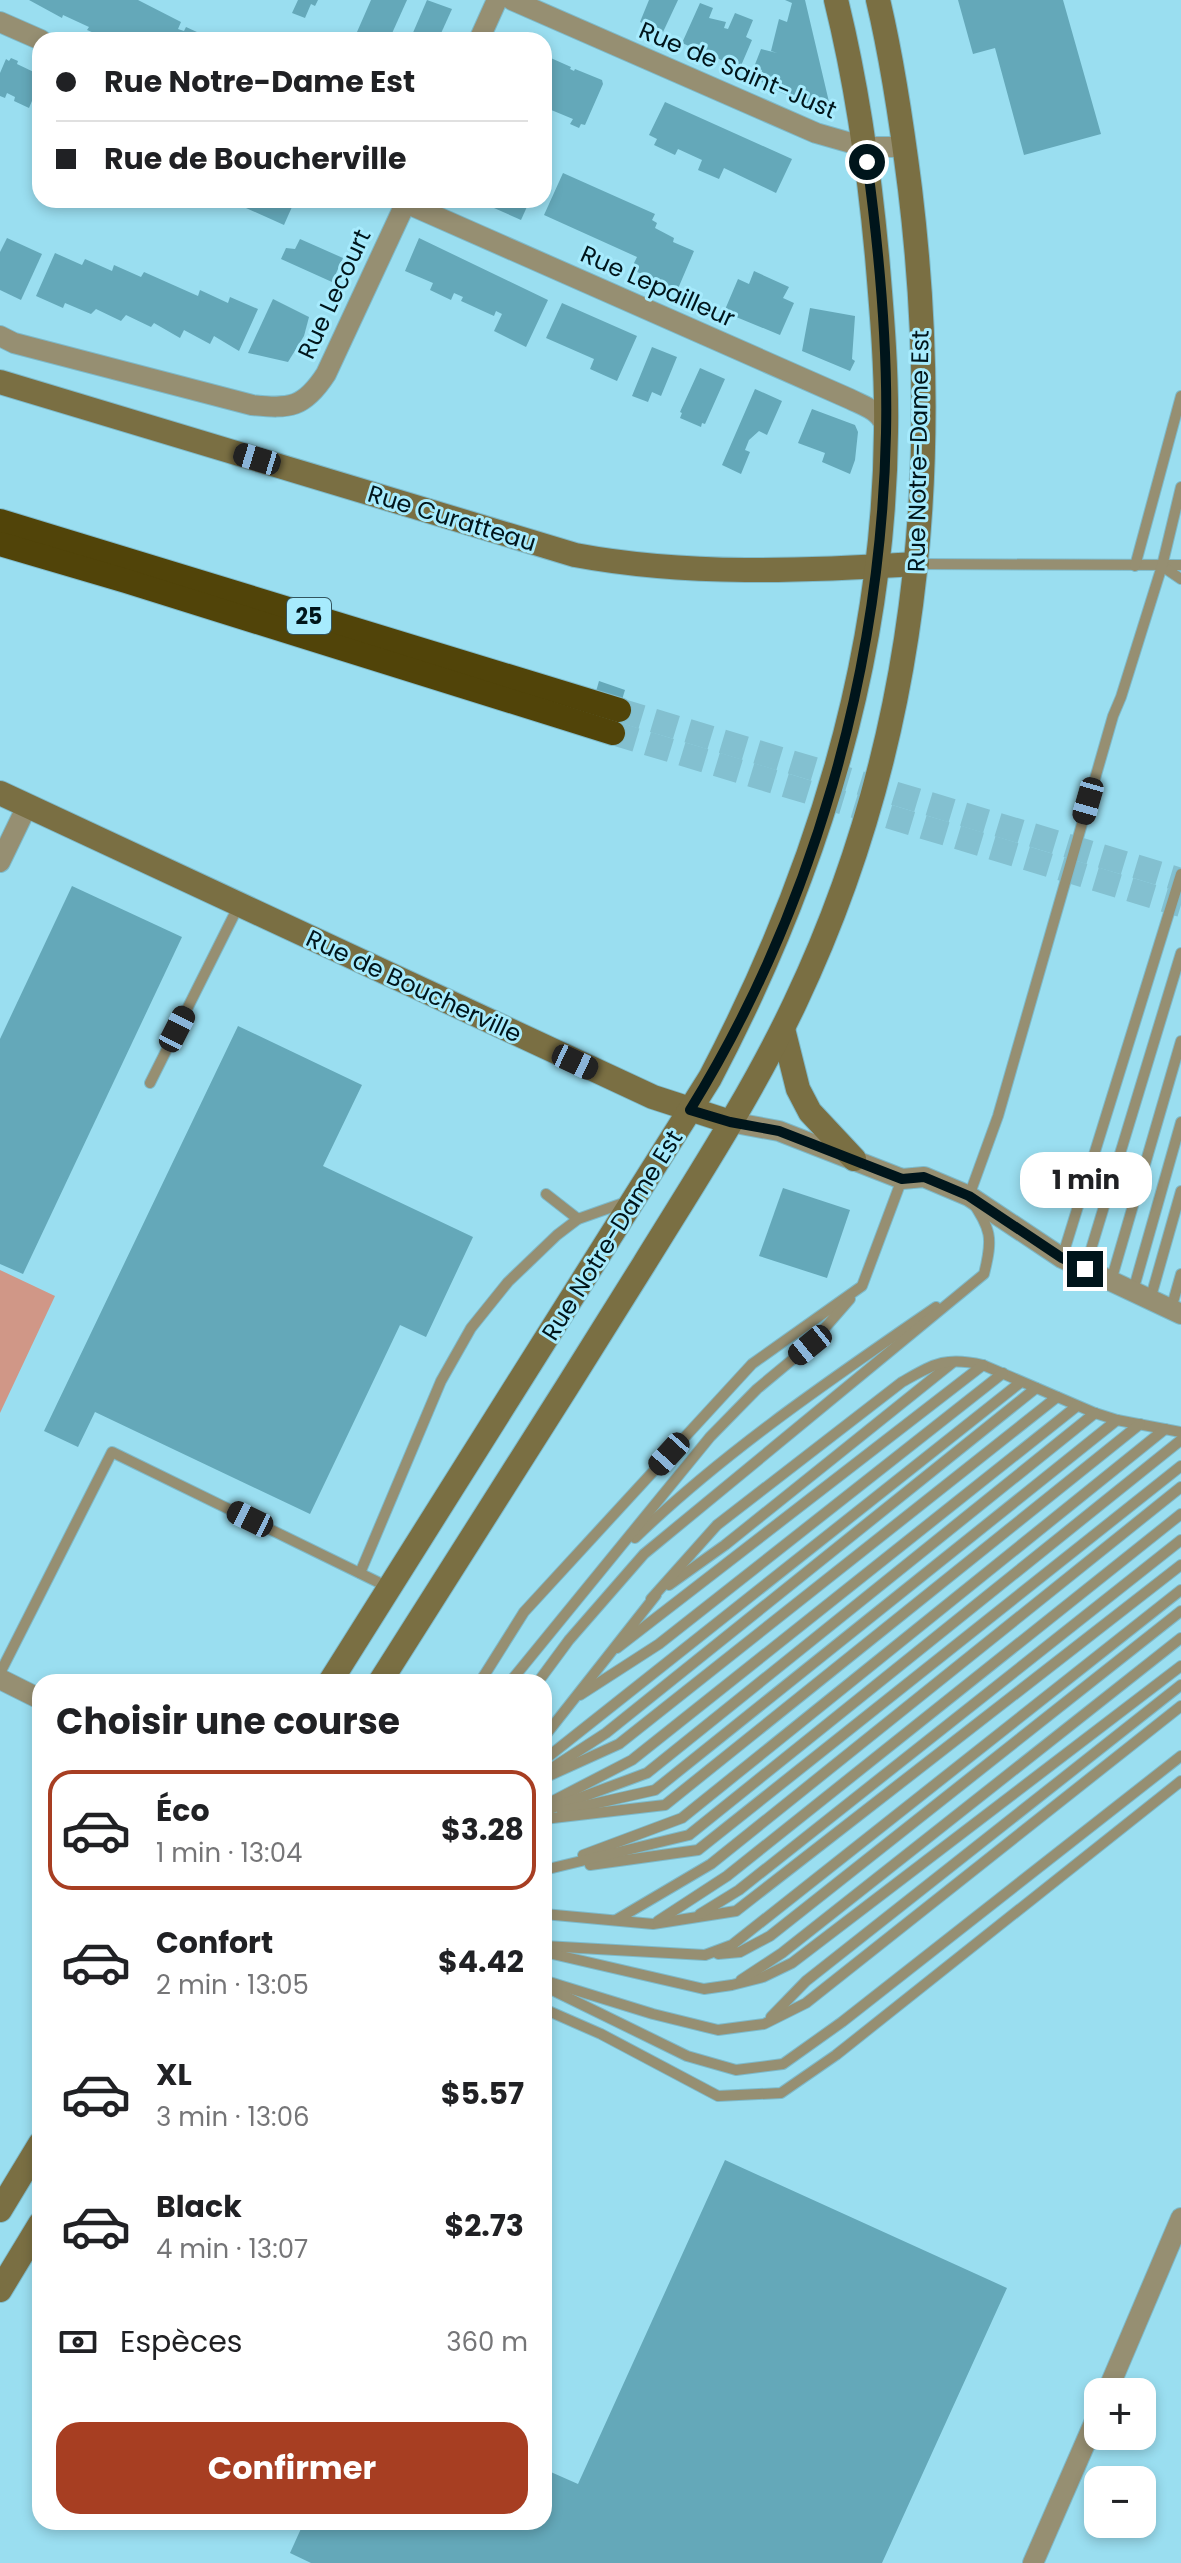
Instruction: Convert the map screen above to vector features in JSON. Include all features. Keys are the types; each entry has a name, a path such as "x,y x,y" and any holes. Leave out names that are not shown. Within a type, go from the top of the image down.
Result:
{"highway":[{"name":"25","path":"0,521 616,721 0,544"}],"main road":[{"name":"Rue Notre-Dame Est","path":"335,1674 710,1078 752,996 785,921 817,834 847,724 864,644 877,567 886,431 880,294 865,147 836,0"},
{"name":"Rue Notre-Dame Est","path":"385,1674 615,1311 783,1029 833,914 865,823 898,688 917,564 923,459 921,301 896,83 878,0"},
{"name":"Rue Curatteau","path":"0,382 575,555 626,564 689,568 917,564"},
{"name":"Rue de Boucherville","path":"0,793 638,1090 730,1122"},
{"path":"783,1029 798,1089 810,1112 854,1159"},
{"path":"0,2210 32,2162"},
{"path":"0,2290 32,2237"}],"street":[{"path":"483,32 497,0"},
{"name":"Rue de Saint-Just","path":"512,0 816,133 865,147 904,147"},
{"path":"0,22 32,36"},
{"name":"Rue Lecourt","path":"0,336 14,343 252,405 286,407 298,404 315,391 326,374 401,208"},
{"name":"Rue Lepailleur","path":"420,208 864,406 882,418 886,431"},
{"path":"0,862 27,806"},
{"name":"Rue de Boucherville","path":"730,1122 779,1131 902,1179 924,1177 969,1196 1062,1258 1176,1312"},
{"path":"0,1679 32,1695"},
{"path":"1113,2378 1181,2218"},
{"path":"1033,2563 1084,2446"}],"lane":[{"path":"1135,566 1181,396"},
{"path":"544,1674 569,1640 644,1554 984,1274 991,1245 987,1226 969,1196 998,1116 1113,716 1162,566 1181,487"},
{"path":"917,564 1181,565"},
{"path":"1162,566 1181,579"},
{"path":"1062,1258 1181,874"},
{"path":"150,1083 239,905"},
{"path":"1085,1269 1181,953"},
{"path":"1111,1281 1181,1041"},
{"path":"1141,1296 1181,1122"},
{"path":"516,1674 710,1437 757,1389 810,1345 862,1286 902,1179"},
{"path":"1141,1296 1181,1191"},
{"path":"546,1194 578,1219"},
{"path":"360,1573 441,1381 471,1328 508,1282 557,1235 578,1219 635,1199"},
{"path":"601,1570 666,1507 809,1396 984,1274"},
{"path":"1176,1312 1181,1274"},
{"path":"485,1674 524,1612 752,1364 862,1286"},
{"path":"552,1727 651,1599 717,1525 902,1382 936,1363 965,1360 983,1365 1095,1413 1181,1432"},
{"path":"651,1599 725,1545 954,1361"},
{"path":"606,1657 983,1365"},
{"path":"572,1701 659,1644 1003,1373"},
{"path":"552,1754 1021,1382"},
{"path":"552,1770 606,1733 1036,1388"},
{"path":"552,1773 619,1744 1057,1397"},
{"path":"552,1808 632,1760 1077,1406"},
{"path":"552,1810 647,1773 1095,1413"},
{"path":"552,1811 655,1790 1117,1420"},
{"path":"552,1812 665,1805 1140,1424"},
{"path":"552,1867 682,1818 1165,1429"},
{"path":"552,1868 689,1835 1181,1440"},
{"path":"0,1673 112,1452 390,1588"},
{"path":"552,1869 698,1850 1181,1466"},
{"path":"615,1921 711,1864 1181,1487"},
{"path":"653,1924 727,1876 1181,1514"},
{"path":"695,1917 739,1890 1181,1540"},
{"path":"552,1915 653,1924 736,1911 1181,1565"},
{"path":"705,1955 732,1945 761,1924 1181,1590"},
{"path":"552,1946 705,1955 740,1952 770,1936 1181,1611"},
{"path":"732,1985 782,1953 1181,1638"},
{"path":"552,1954 704,1989 763,1977 792,1963 1181,1666"},
{"path":"764,2024 806,1981 1181,1685"},
{"path":"552,1985 718,2030 764,2024 806,2003 1181,1706"},
{"path":"552,1987 687,2056 736,2070 783,2064 842,2022 1181,1756"},
{"path":"552,2013 601,2034 718,2096 781,2093 836,2055 1181,1781"}],"shaded area":[{"path":"0,1270 55,1296 0,1413"}],"building":[{"path":"29,0 138,0 181,22 178,29 184,31 186,27 197,32 92,32 87,30 89,27 63,15 62,18"},
{"path":"298,0 318,0 315,6 311,4 305,18 292,13"},
{"path":"371,0 407,0 393,32 357,32"},
{"path":"427,0 452,9 442,32 413,32"},
{"path":"649,0 678,0 663,32 640,22"},
{"path":"785,0 805,0 829,102 820,109 764,85 760,80 762,70 754,67 761,49 777,53 771,51 779,19 787,22 792,3"},
{"path":"958,0 1063,0 1101,134 1024,155 995,48 973,54"},
{"path":"700,3 713,8 709,18 726,22 724,28 728,29 735,13 753,20 746,37 752,40 740,68 682,43"},
{"path":"11,58 18,61 17,64 32,71 32,101 29,108 14,101 15,97 7,93 5,98 0,96 0,73 6,59 9,61"},
{"path":"552,59 574,71 602,80 585,125 581,124 579,128 570,124 573,119 552,110"},
{"path":"665,102 792,159 776,193 724,168 719,179 698,170 702,160 678,149 675,155 654,145 657,139 649,135"},
{"path":"563,173 655,214 652,220 657,223 655,228 674,238 673,242 694,251 677,291 631,269 637,257 544,215 547,208 552,208 552,197"},
{"path":"246,208 291,208 284,225"},
{"path":"494,208 526,208 521,220"},
{"path":"7,238 42,254 21,300 0,290 0,252"},
{"path":"419,238 548,300 526,347 494,331 502,314 496,311 494,316 461,301 463,297 454,293 451,300 430,290 433,283 405,271"},
{"path":"300,239 343,258 332,282 281,259 286,248 295,249"},
{"path":"55,253 82,265 85,259 112,271 114,265 141,277 144,272 198,296 200,290 228,303 230,297 258,309 239,351 214,336 210,344 184,330 180,338 154,323 151,327 126,315 121,321 96,309 91,314 65,303 63,308 36,296"},
{"path":"754,271 789,287 783,298 794,303 780,335 724,312 738,279 749,284"},
{"path":"273,299 309,317 304,336 288,362 248,353"},
{"path":"562,303 637,336 617,381 590,369 594,359 546,338"},
{"path":"810,308 855,316 852,359 855,361 850,371 802,351"},
{"path":"652,347 677,357 661,396 652,392 648,402 632,396"},
{"path":"700,368 725,379 701,427 680,418"},
{"path":"755,389 782,401 767,435 759,431 749,440 745,450 750,452 741,474 722,465"},
{"path":"812,409 855,425 858,432 850,474 822,462 825,453 798,443"},
{"path":"599,681 625,690 621,703 595,695"},
{"path":"72,886 182,937 23,1274 0,1264 0,1039"},
{"path":"238,1026 362,1085 323,1166 473,1237 426,1337 400,1325 310,1514 95,1412 78,1447 44,1431"},
{"path":"783,1188 850,1210 827,1278 759,1256"},
{"path":"725,2160 1007,2288 882,2563 311,2563 290,2553 300,2530 552,2530 552,2473 578,2484"}],"tunnel":[{"path":"619,710 1181,880"},
{"path":"613,733 1181,905"}],"route":[{"path":"867,162 880,294 886,431 877,567 864,644 837,766 817,834 785,921 735,1032 690,1110 730,1122 779,1131 902,1179 924,1177 969,1196 1062,1258 1085,1269"}]}
